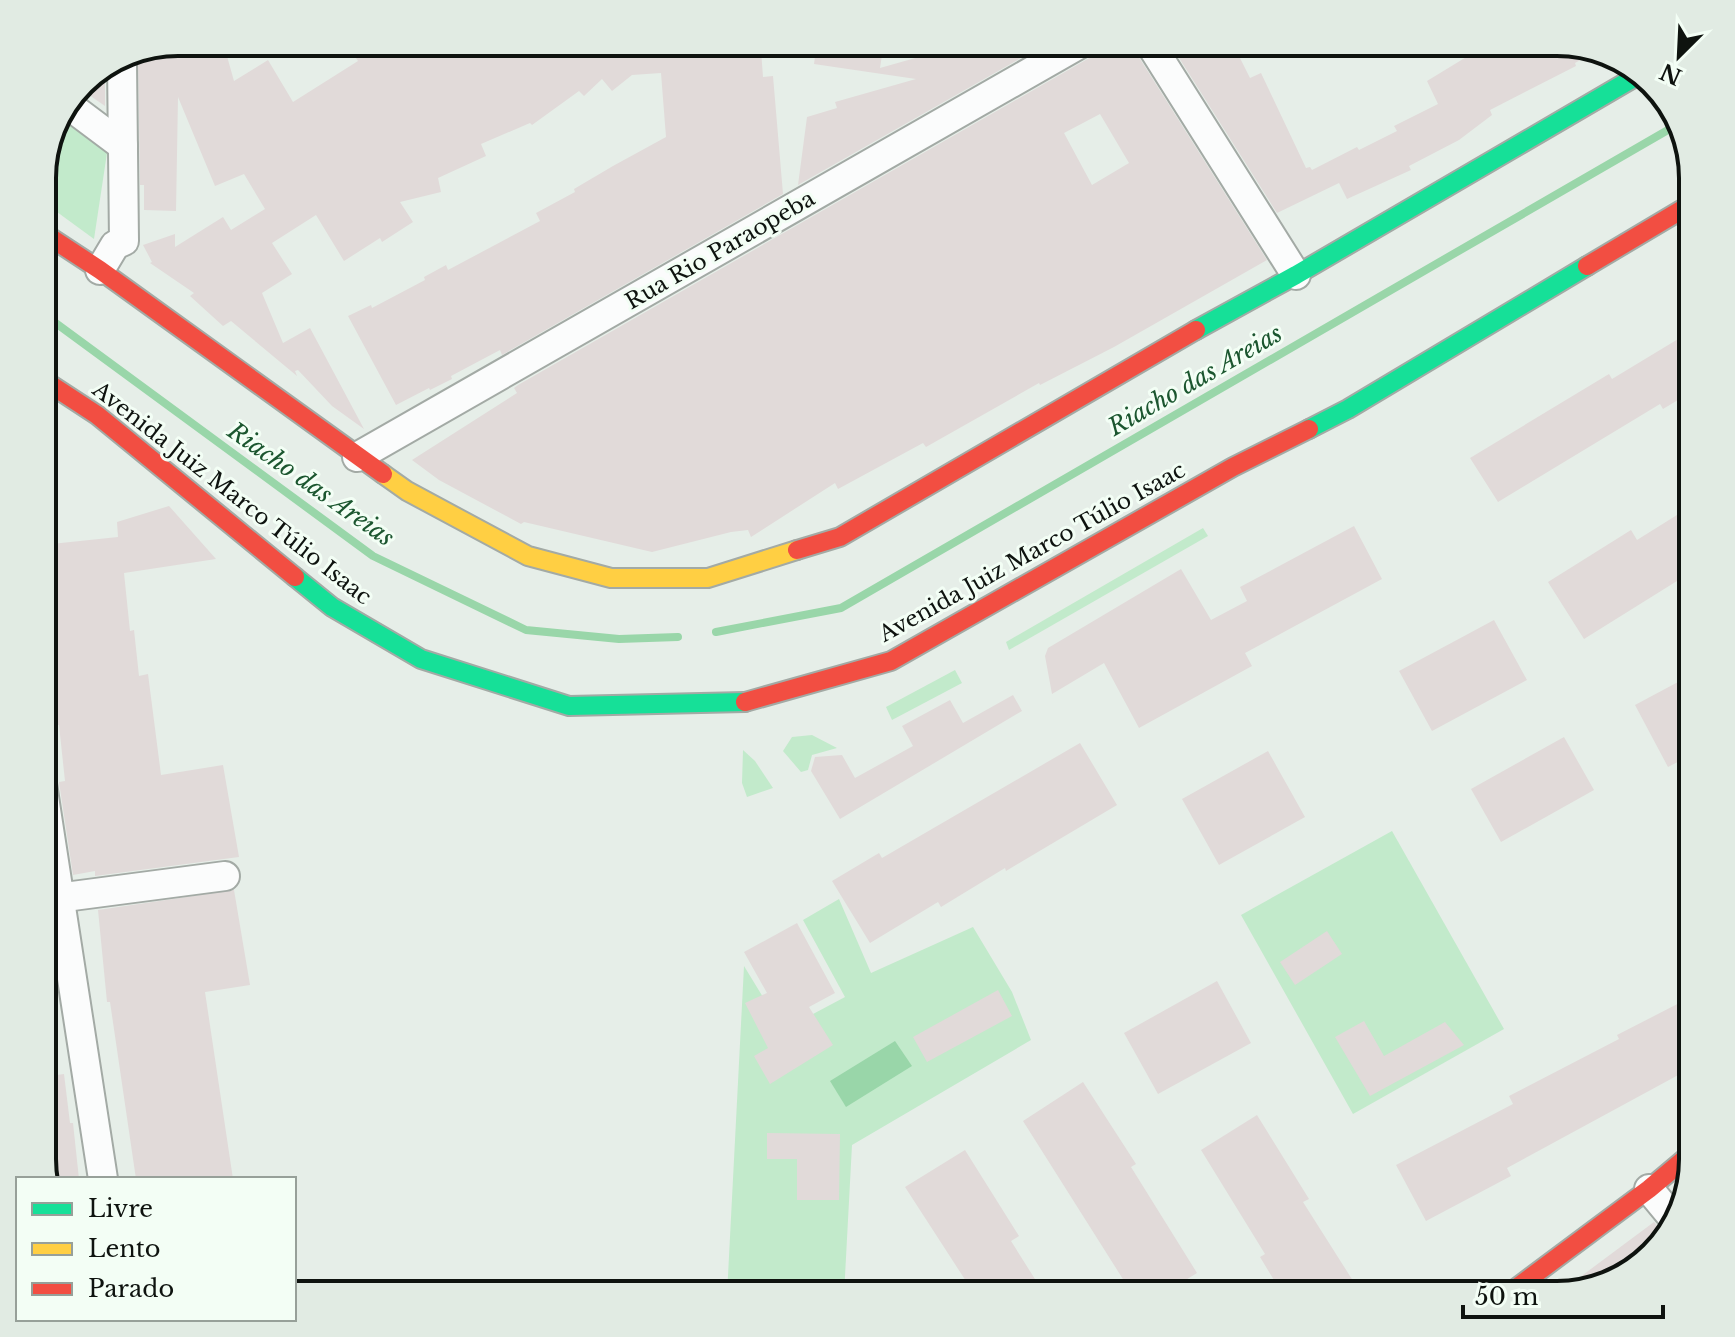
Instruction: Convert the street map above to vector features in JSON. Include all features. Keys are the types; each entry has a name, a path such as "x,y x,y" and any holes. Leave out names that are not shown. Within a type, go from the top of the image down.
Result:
{"main road":[{"path":"56,241 407,491 528,556 611,578 708,578 840,537 1630,80"},
{"name":"Avenida Juiz Marco Túlio Isaac","path":"56,388 97,415 332,607 421,659 569,706 738,704 891,661 1220,474 1348,409 1679,211"},
{"path":"1526,1281 1679,1164"}],"street":[{"name":"Rua Rio Paraopeba","path":"357,457 1059,56"},
{"path":"1158,56 1296,275"},
{"path":"100,270 115,245 124,241 122,70"},
{"path":"77,111 123,146"},
{"path":"56,898 225,876"},
{"path":"56,931 103,1177"},
{"path":"1649,1189 1667,1211"}],"shaded area":[{"path":"69,125 107,153 94,239 56,211 56,170"},
{"path":"1203,528 1208,536 1009,650 1006,642"},
{"path":"955,670 962,683 892,720 886,707"},
{"path":"812,735 837,748 812,755 808,770 801,772 783,751 792,737"},
{"path":"743,750 755,761 773,788 747,797 742,783"},
{"path":"1392,831 1504,1029 1353,1114 1241,915"},
{"path":"839,899 871,973 973,927 1012,992 1031,1040 852,1145 845,1281 728,1281 744,966 783,1030 845,997 803,920"},
{"path":"895,1041 912,1066 846,1107 830,1081"}],"building":[{"path":"227,56 234,81 268,60 293,102 358,61 355,56 761,56 763,77 773,76 783,194 502,355 500,350 451,376 452,379 396,405 348,316 371,305 372,308 425,280 424,277 446,265 448,270 540,221 536,213 666,137 661,73 632,75 612,91 602,79 584,96 579,91 532,125 530,123 481,144 486,156 438,178 441,192 400,202 413,222 344,261 316,215 272,243 292,274 262,293 283,343 310,328 364,429 332,406 298,370 295,371 297,376 231,321 223,326 190,296 194,293 150,263 143,245 175,234 175,247 223,217 231,230 265,209 244,174 215,186 178,97 176,211 144,210 144,185 140,185 138,63 163,57"},
{"path":"815,56 882,56 880,68 922,56 1024,56 798,185 807,117 837,108 835,102 916,79 814,64"},
{"path":"1138,56 1267,260 1114,347 1039,383 926,447 923,443 838,489 835,483 751,537 748,530 731,532 652,552 524,522 521,524 439,480 412,460 517,393 514,388 518,385 1091,57","holes":["1100,114 1129,163 1092,185 1064,133"]},
{"path":"1178,56 1239,56 1250,78 1261,73 1306,168 1312,170 1397,131 1394,126 1438,104 1427,81 1468,56 1582,59 1575,63 1576,66 1490,110 1492,115 1459,140 1409,166 1411,170 1347,199 1339,183 1277,213"},
{"path":"105,81 105,106 89,95"},
{"path":"1679,338 1679,399 1663,409 1660,404 1498,502 1470,458 1609,374 1612,379"},
{"path":"169,506 216,559 124,573 130,631 134,630 139,676 148,674 161,775 223,765 239,857 95,876 95,871 73,875 59,782 65,781 59,725 56,725 56,544 118,537 117,522"},
{"path":"1679,514 1679,580 1584,639 1548,582 1631,530 1637,540"},
{"path":"1354,526 1382,579 1245,653 1252,666 1139,728 1104,663 1052,694 1045,656 1048,648 1181,569 1211,620 1247,601 1240,587"},
{"path":"1494,620 1527,680 1432,731 1399,671"},
{"path":"1679,681 1679,761 1668,767 1635,705"},
{"path":"1013,695 1022,711 840,819 811,771 815,757 842,755 855,778 913,746 902,726 950,700 963,723"},
{"path":"1564,737 1594,790 1501,842 1471,789"},
{"path":"1080,743 1117,805 1006,871 1005,868 941,907 938,902 870,943 832,881 879,853 882,858"},
{"path":"1268,751 1305,817 1219,865 1182,799"},
{"path":"234,890 250,985 205,992 233,1177 136,1177 110,1002 107,1002 98,910"},
{"path":"797,923 835,993 809,1007 833,1045 770,1084 754,1056 768,1048 745,1003 767,993 744,952"},
{"path":"1327,931 1342,954 1295,985 1280,962"},
{"path":"1217,981 1251,1043 1158,1094 1124,1033"},
{"path":"998,990 1012,1016 927,1062 913,1037"},
{"path":"1679,1003 1679,1075 1507,1168 1511,1176 1426,1221 1396,1165 1513,1104 1509,1096 1619,1039 1617,1035"},
{"path":"1364,1021 1384,1056 1445,1022 1464,1045 1370,1096 1335,1037"},
{"path":"64,1074 79,1177 57,1177 56,1075"},
{"path":"1083,1082 1136,1164 1131,1167 1197,1273 1184,1281 1124,1281 1023,1121"},
{"path":"1257,1115 1309,1199 1303,1202 1353,1281 1275,1281 1260,1257 1265,1254 1201,1150"},
{"path":"767,1133 840,1134 839,1200 797,1200 797,1159 767,1159"},
{"path":"965,1150 1019,1236 1011,1241 1036,1281 966,1281 905,1187"},
{"path":"1654,1222 1658,1227 1631,1256 1611,1268 1578,1279"}],"waterway":[{"name":"Riacho das Areias","path":"716,632 841,608 1668,130"},
{"name":"Riacho das Areias","path":"56,323 373,556 526,630 619,639 678,637"}],"traffic: fast":[{"path":"1196,330 1630,80"},
{"path":"1309,429 1348,409 1587,266"},
{"path":"295,577 332,607 421,659 569,706 745,702"}],"traffic: slow":[{"path":"383,474 407,491 528,556 611,578 708,578 797,550"}],"traffic: jam":[{"path":"1587,266 1679,211"},
{"path":"56,241 383,474"},
{"path":"797,550 840,537 1196,330"},
{"path":"56,388 97,415 295,577"},
{"path":"745,702 891,661 1233,467 1309,429"},
{"path":"1526,1281 1679,1164"}]}
